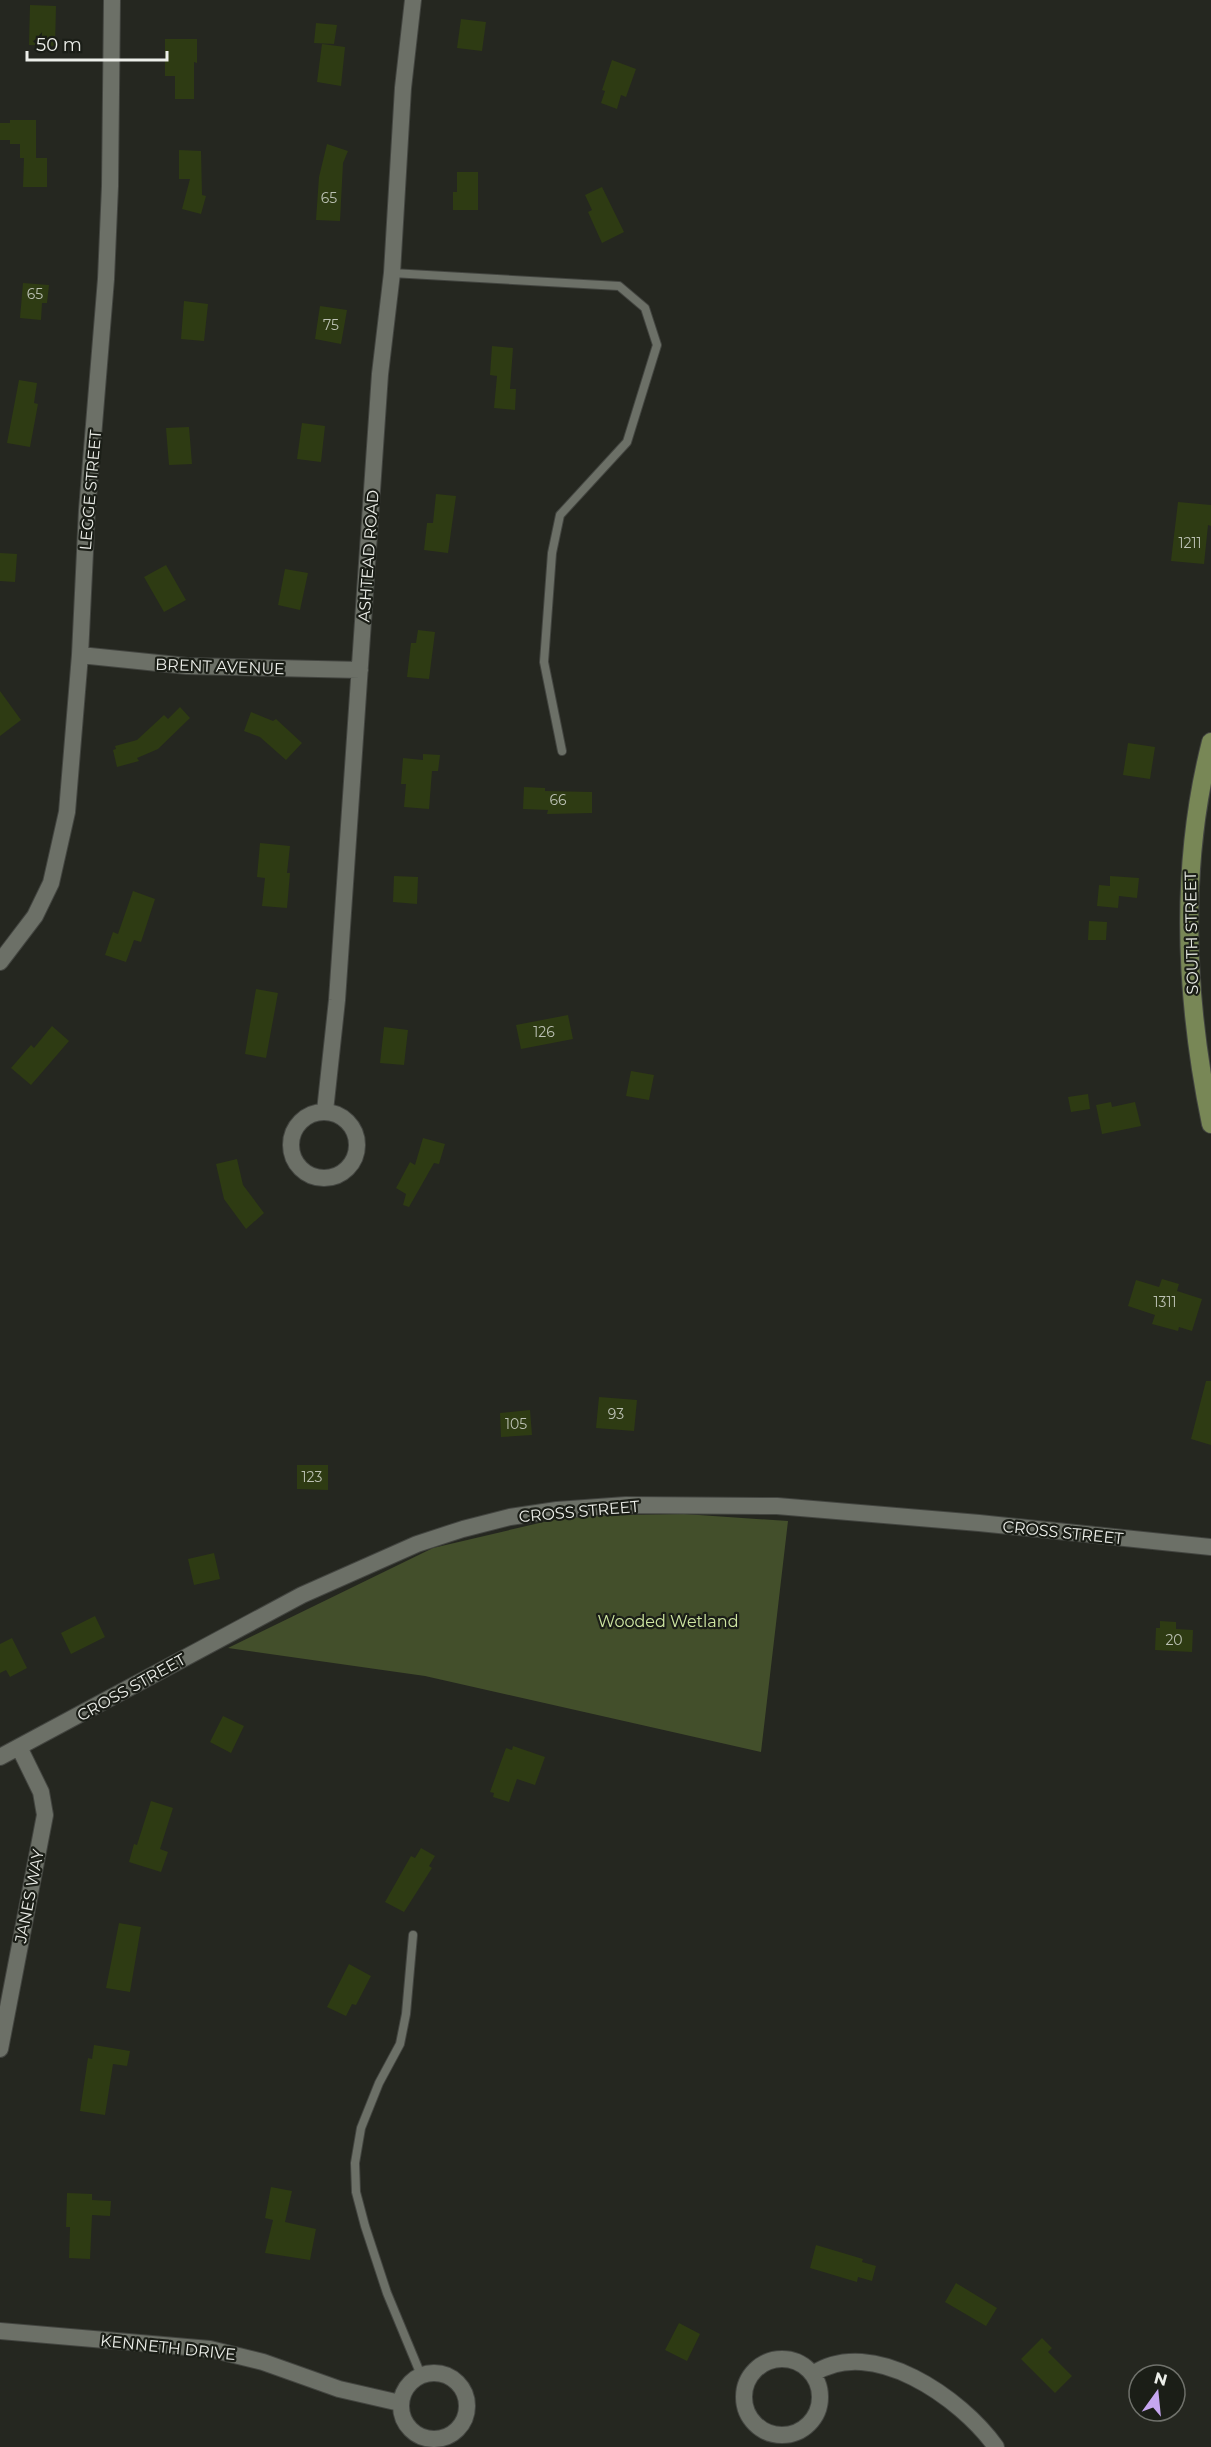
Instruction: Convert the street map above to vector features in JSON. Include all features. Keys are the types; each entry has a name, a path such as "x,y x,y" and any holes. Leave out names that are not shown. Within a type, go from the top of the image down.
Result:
{"street":[{"name":"LEGGE STREET","path":"0,962 35,916 51,883 67,812 80,655 87,510 106,279 111,175 112,0"},
{"name":"ASHTEAD ROAD","path":"325,1111 337,1000 381,374 392,273 402,88 413,0"},
{"name":"BRENT AVENUE","path":"80,655 187,666 360,670"},
{"name":"SOUTH STREET","path":"1211,742 1194,826 1189,919 1196,1033 1211,1124"},
{"path":"325,1111 342,1117 349,1123 354,1130 358,1147 356,1156 346,1171 330,1178 312,1176 301,1169 293,1158 290,1145 293,1132 301,1121 312,1114 325,1111"},
{"name":"CROSS STREET","path":"0,1757 302,1594 417,1544 510,1517 557,1510 626,1505 777,1506 979,1523 1211,1547"},
{"name":"JANES WAY","path":"0,2049 45,1815 41,1792 20,1747"},
{"name":"KENNETH DRIVE","path":"0,2331 210,2349 263,2362 339,2390 400,2403"},
{"path":"779,2359 788,2360 806,2367 813,2374 818,2383 820,2402 813,2420 807,2427 799,2432 781,2435 764,2431 751,2419 747,2412 744,2394 749,2378 762,2365 779,2359"},
{"path":"813,2374 830,2365 855,2361 903,2373 931,2388 958,2407 974,2421 996,2447"},
{"path":"438,2373 447,2375 460,2386 465,2393 467,2410 461,2426 447,2437 439,2439 422,2437 408,2427 403,2420 400,2403 407,2386 421,2375 438,2373"}],"lane":[{"path":"392,273 620,286 645,308 657,345 627,442 560,515 552,553 544,662 562,751"},
{"path":"413,1935 406,2014 400,2044 379,2083 361,2128 355,2173 356,2192 387,2293 421,2375"}],"green space":[{"name":"Wooded Wetland","path":"684,1514 788,1521 761,1752 425,1676 228,1648 433,1548 569,1516"}],"building":[{"path":"30,5 56,6 55,46 29,45"},
{"path":"461,19 486,22 482,51 457,48"},
{"path":"316,23 337,25 334,44 314,43"},
{"path":"165,39 197,39 197,63 194,62 194,99 175,99 175,76 165,76"},
{"path":"322,44 345,47 341,86 317,82"},
{"path":"612,60 636,69 626,97 621,95 617,109 601,103 605,91 602,90"},
{"path":"10,120 36,120 36,158 20,158 20,144 10,144 10,140 0,140 0,123 10,123"},
{"path":"327,144 348,151 343,163 340,221 316,220 319,177"},
{"path":"179,150 201,151 202,195 206,196 201,214 182,209 190,179 179,179"},
{"path":"24,158 47,158 47,187 23,187"},
{"path":"457,172 478,172 478,210 453,210 453,192 457,192"},
{"path":"602,187 624,232 602,243 588,212 592,210 585,195"},
{"path":"23,283 49,285 47,303 42,303 41,320 20,318"},
{"path":"184,301 208,304 204,341 181,339"},
{"path":"320,306 347,310 341,344 315,339"},
{"path":"492,346 513,348 510,389 516,389 515,410 494,408 497,376 490,375"},
{"path":"19,380 37,383 34,403 38,404 30,447 7,443"},
{"path":"302,423 325,426 321,462 297,459"},
{"path":"189,427 192,464 169,465 166,428"},
{"path":"436,494 456,496 448,553 424,550 427,523 433,523"},
{"path":"1178,502 1211,505 1211,526 1208,525 1204,564 1171,561"},
{"path":"0,553 17,554 15,582 0,581"},
{"path":"166,565 186,600 164,612 144,577"},
{"path":"285,569 308,573 300,610 278,605"},
{"path":"418,630 435,632 429,679 407,677 411,643 416,643"},
{"path":"0,691 21,720 0,736"},
{"path":"180,707 190,718 158,749 137,758 139,761 117,767 113,750 116,749 115,746 137,740 164,715 168,719"},
{"path":"251,712 273,721 276,719 302,743 286,760 260,737 244,731"},
{"path":"1128,743 1155,747 1150,779 1123,775"},
{"path":"423,754 440,755 438,771 432,771 429,809 404,807 406,784 401,784 403,758 423,760"},
{"path":"524,787 545,788 545,791 592,792 592,813 547,814 548,810 523,809"},
{"path":"260,843 290,846 287,908 262,906 265,878 257,877"},
{"path":"394,876 418,877 417,904 393,902"},
{"path":"1110,876 1139,878 1137,898 1119,896 1118,908 1097,906 1099,885 1110,886"},
{"path":"133,891 155,899 141,942 134,940 126,962 105,955 113,932 118,934"},
{"path":"1089,921 1107,922 1106,940 1088,940"},
{"path":"256,989 278,993 266,1058 245,1054"},
{"path":"568,1015 573,1039 521,1049 516,1025"},
{"path":"52,1026 69,1041 31,1085 11,1068 31,1045 34,1048"},
{"path":"384,1027 408,1030 404,1065 380,1063"},
{"path":"631,1071 654,1075 649,1100 626,1096"},
{"path":"1088,1094 1090,1109 1071,1112 1068,1097"},
{"path":"1111,1102 1112,1107 1135,1102 1141,1126 1102,1134 1096,1105"},
{"path":"423,1138 445,1144 439,1164 434,1163 409,1207 403,1205 406,1194 396,1188 410,1162 415,1165"},
{"path":"237,1159 243,1185 264,1213 246,1229 224,1199 216,1164"},
{"path":"1162,1279 1179,1284 1177,1291 1202,1299 1192,1331 1179,1327 1178,1331 1152,1324 1155,1315 1128,1306 1136,1280 1159,1287"},
{"path":"1206,1381 1211,1381 1211,1445 1191,1439"},
{"path":"599,1397 637,1400 634,1431 596,1428"},
{"path":"530,1410 532,1435 501,1437 500,1413"},
{"path":"297,1465 328,1465 328,1490 297,1489"},
{"path":"214,1553 220,1579 194,1585 188,1559"},
{"path":"95,1616 105,1637 71,1654 61,1633"},
{"path":"1160,1621 1176,1622 1176,1629 1193,1630 1192,1652 1155,1650 1156,1628 1160,1628"},
{"path":"12,1638 27,1668 10,1677 6,1670 0,1673 0,1644"},
{"path":"223,1716 244,1726 231,1753 210,1742"},
{"path":"513,1746 545,1757 535,1785 517,1779 509,1802 493,1797 494,1793 490,1792 506,1748 512,1750"},
{"path":"151,1801 173,1808 160,1849 168,1852 161,1872 129,1862"},
{"path":"421,1848 435,1856 429,1866 432,1868 404,1912 385,1902 411,1856 415,1858"},
{"path":"119,1923 141,1927 130,1992 106,1988"},
{"path":"349,1964 371,1976 356,2005 352,2004 346,2016 327,2007"},
{"path":"94,2045 130,2051 127,2066 113,2064 105,2115 80,2111 88,2058 92,2059"},
{"path":"271,2187 292,2191 285,2222 316,2229 310,2260 265,2253 273,2220 265,2218"},
{"path":"67,2193 92,2194 92,2200 111,2201 110,2216 92,2215 90,2259 69,2258 70,2227 66,2227"},
{"path":"816,2245 863,2259 862,2262 876,2266 872,2281 858,2277 857,2282 810,2268"},
{"path":"956,2283 997,2308 986,2326 945,2302"},
{"path":"679,2323 700,2334 687,2361 665,2350"},
{"path":"1042,2338 1052,2348 1048,2352 1072,2376 1055,2393 1021,2359"}]}
